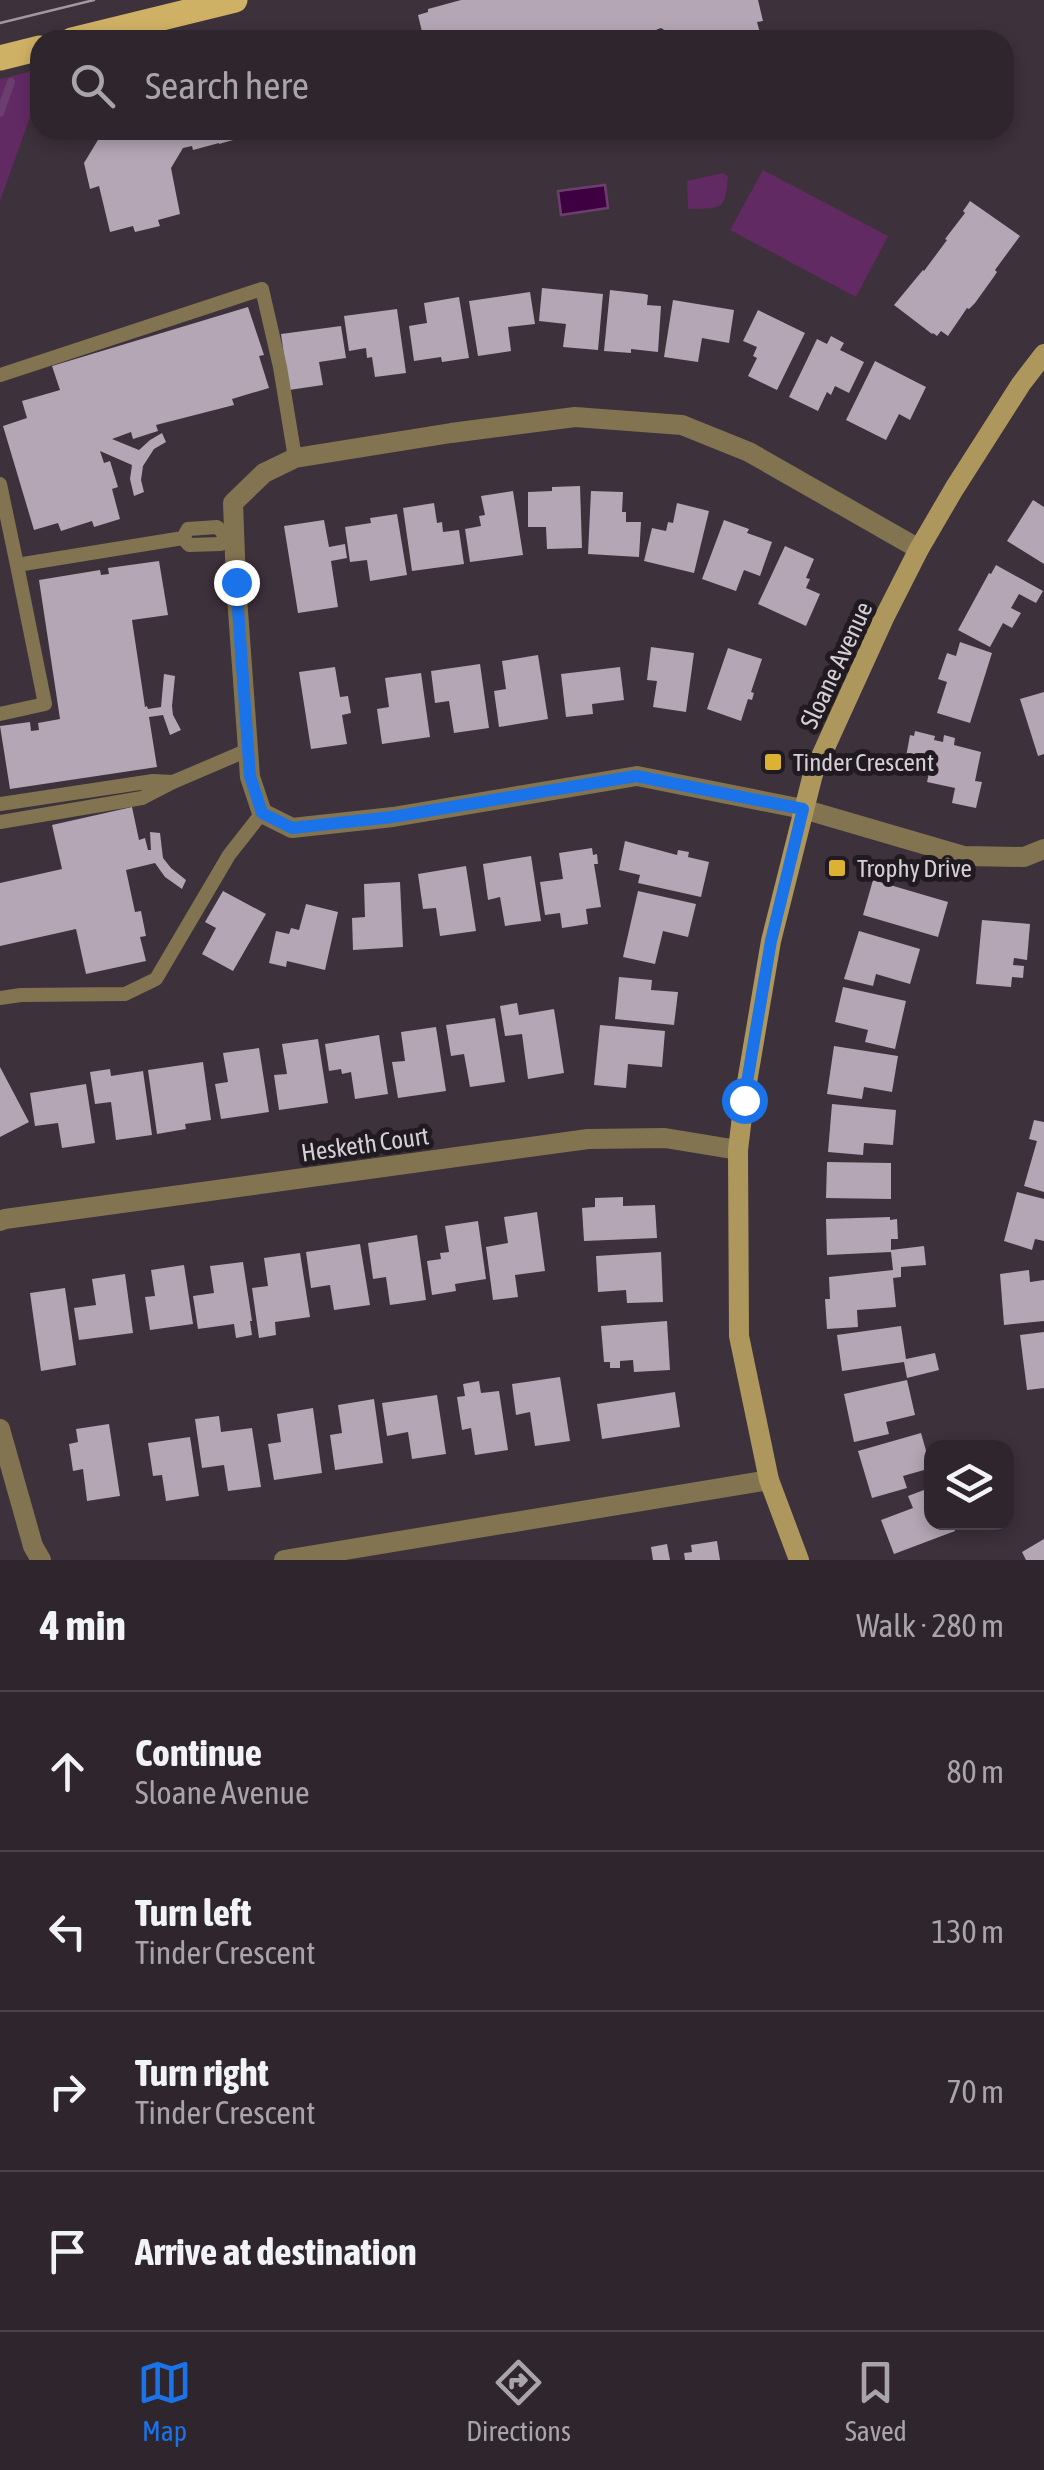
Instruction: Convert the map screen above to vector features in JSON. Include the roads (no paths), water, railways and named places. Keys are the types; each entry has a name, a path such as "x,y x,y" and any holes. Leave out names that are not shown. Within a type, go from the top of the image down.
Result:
{"main road":[{"path":"113,30 235,0"},
{"path":"0,58 30,50"}],"street":[{"name":"Sloane Avenue","path":"799,1560 770,1480 738,1336 738,1150 771,941 813,774 919,548 1021,384 1044,354"},
{"path":"919,548 749,452 682,425 576,417 295,458 264,474 233,503 230,533 250,776 262,813 292,828 392,817 636,776 803,809 964,856 1024,857 1044,849"},
{"name":"Hesketh Court","path":"0,1221 588,1138 664,1138 738,1150"},
{"path":"0,1429 33,1546 41,1560"},
{"path":"284,1560 770,1480"}],"lane":[{"path":"0,375 262,289 295,458"},
{"path":"0,484 45,704 0,714"},
{"path":"17,565 182,538 188,529 217,527 230,533"},
{"path":"0,822 142,798 248,750"},
{"path":"0,804 154,780 173,782"},
{"path":"0,998 21,994 125,994 156,979 229,855 262,813"}],"waterway":[{"path":"0,113 11,82"}],"tram line":[{"path":"0,23 94,0"}],"place":[{"name":"Tinder Crescent","path":"773,762"},
{"name":"Trophy Drive","path":"837,868"}]}
